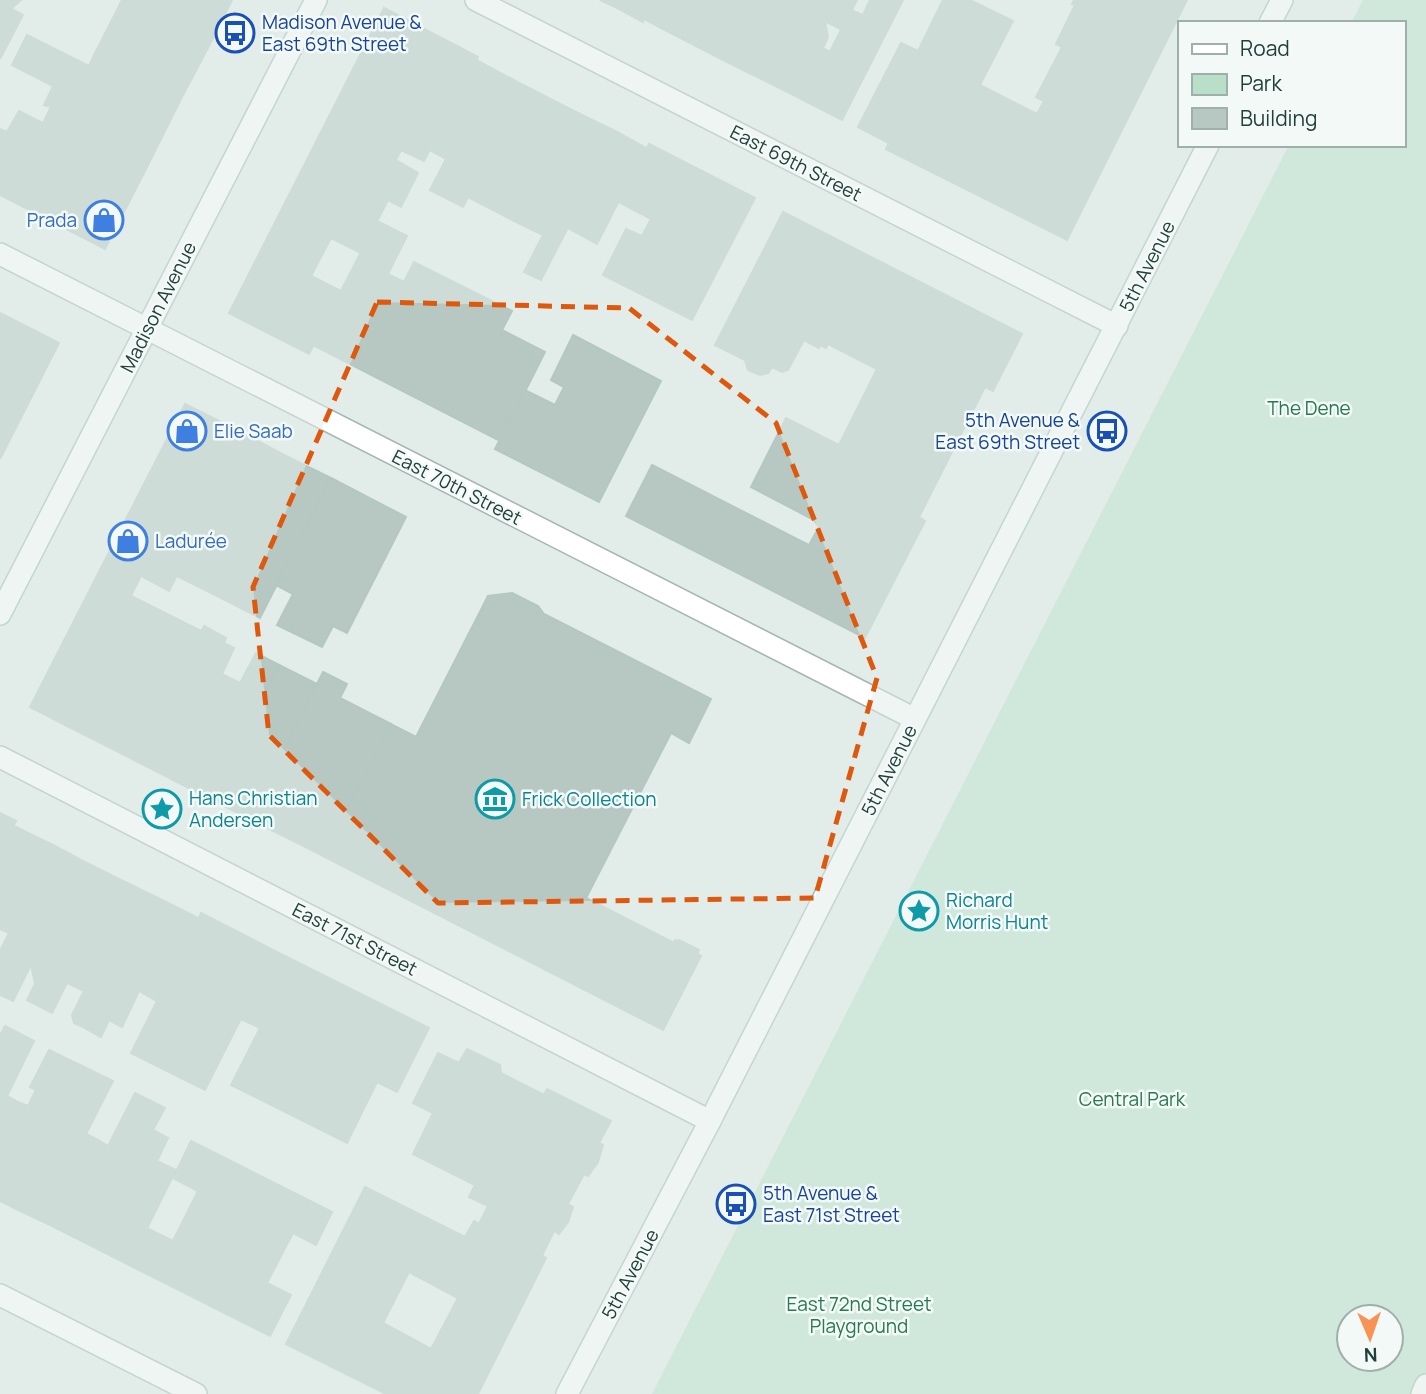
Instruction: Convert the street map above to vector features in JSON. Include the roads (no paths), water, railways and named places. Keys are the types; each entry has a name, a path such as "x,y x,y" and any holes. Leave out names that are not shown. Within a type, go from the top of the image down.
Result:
{"street":[{"name":"Madison Avenue","path":"0,614 316,0"},
{"name":"East 69th Street","path":"476,0 1117,326"},
{"path":"1271,21 1282,0"},
{"name":"5th Avenue","path":"567,1394 710,1121 1207,147"},
{"name":"East 70th Street","path":"0,254 915,719"},
{"name":"East 71st Street","path":"0,757 710,1121"},
{"path":"0,1295 196,1394"},
{"path":"1422,1394 1426,1385"}],"place":[{"name":"Madison Avenue & East 69th Street","path":"235,33"},
{"name":"Prada","path":"104,220"},
{"name":"Elie Saab","path":"187,431"},
{"name":"5th Avenue & East 69th Street","path":"1107,431"},
{"name":"Ladurée","path":"128,541"},
{"name":"Frick Collection","path":"495,799"},
{"name":"Hans Christian Andersen","path":"162,809"},
{"name":"Richard Morris Hunt","path":"919,911"},
{"name":"5th Avenue & East 71st Street","path":"736,1204"}],"park label":[{"name":"The Dene","path":"1309,408"},
{"name":"Central Park","path":"1132,1099"},
{"name":"East 72nd Street Playground","path":"859,1315"}]}
